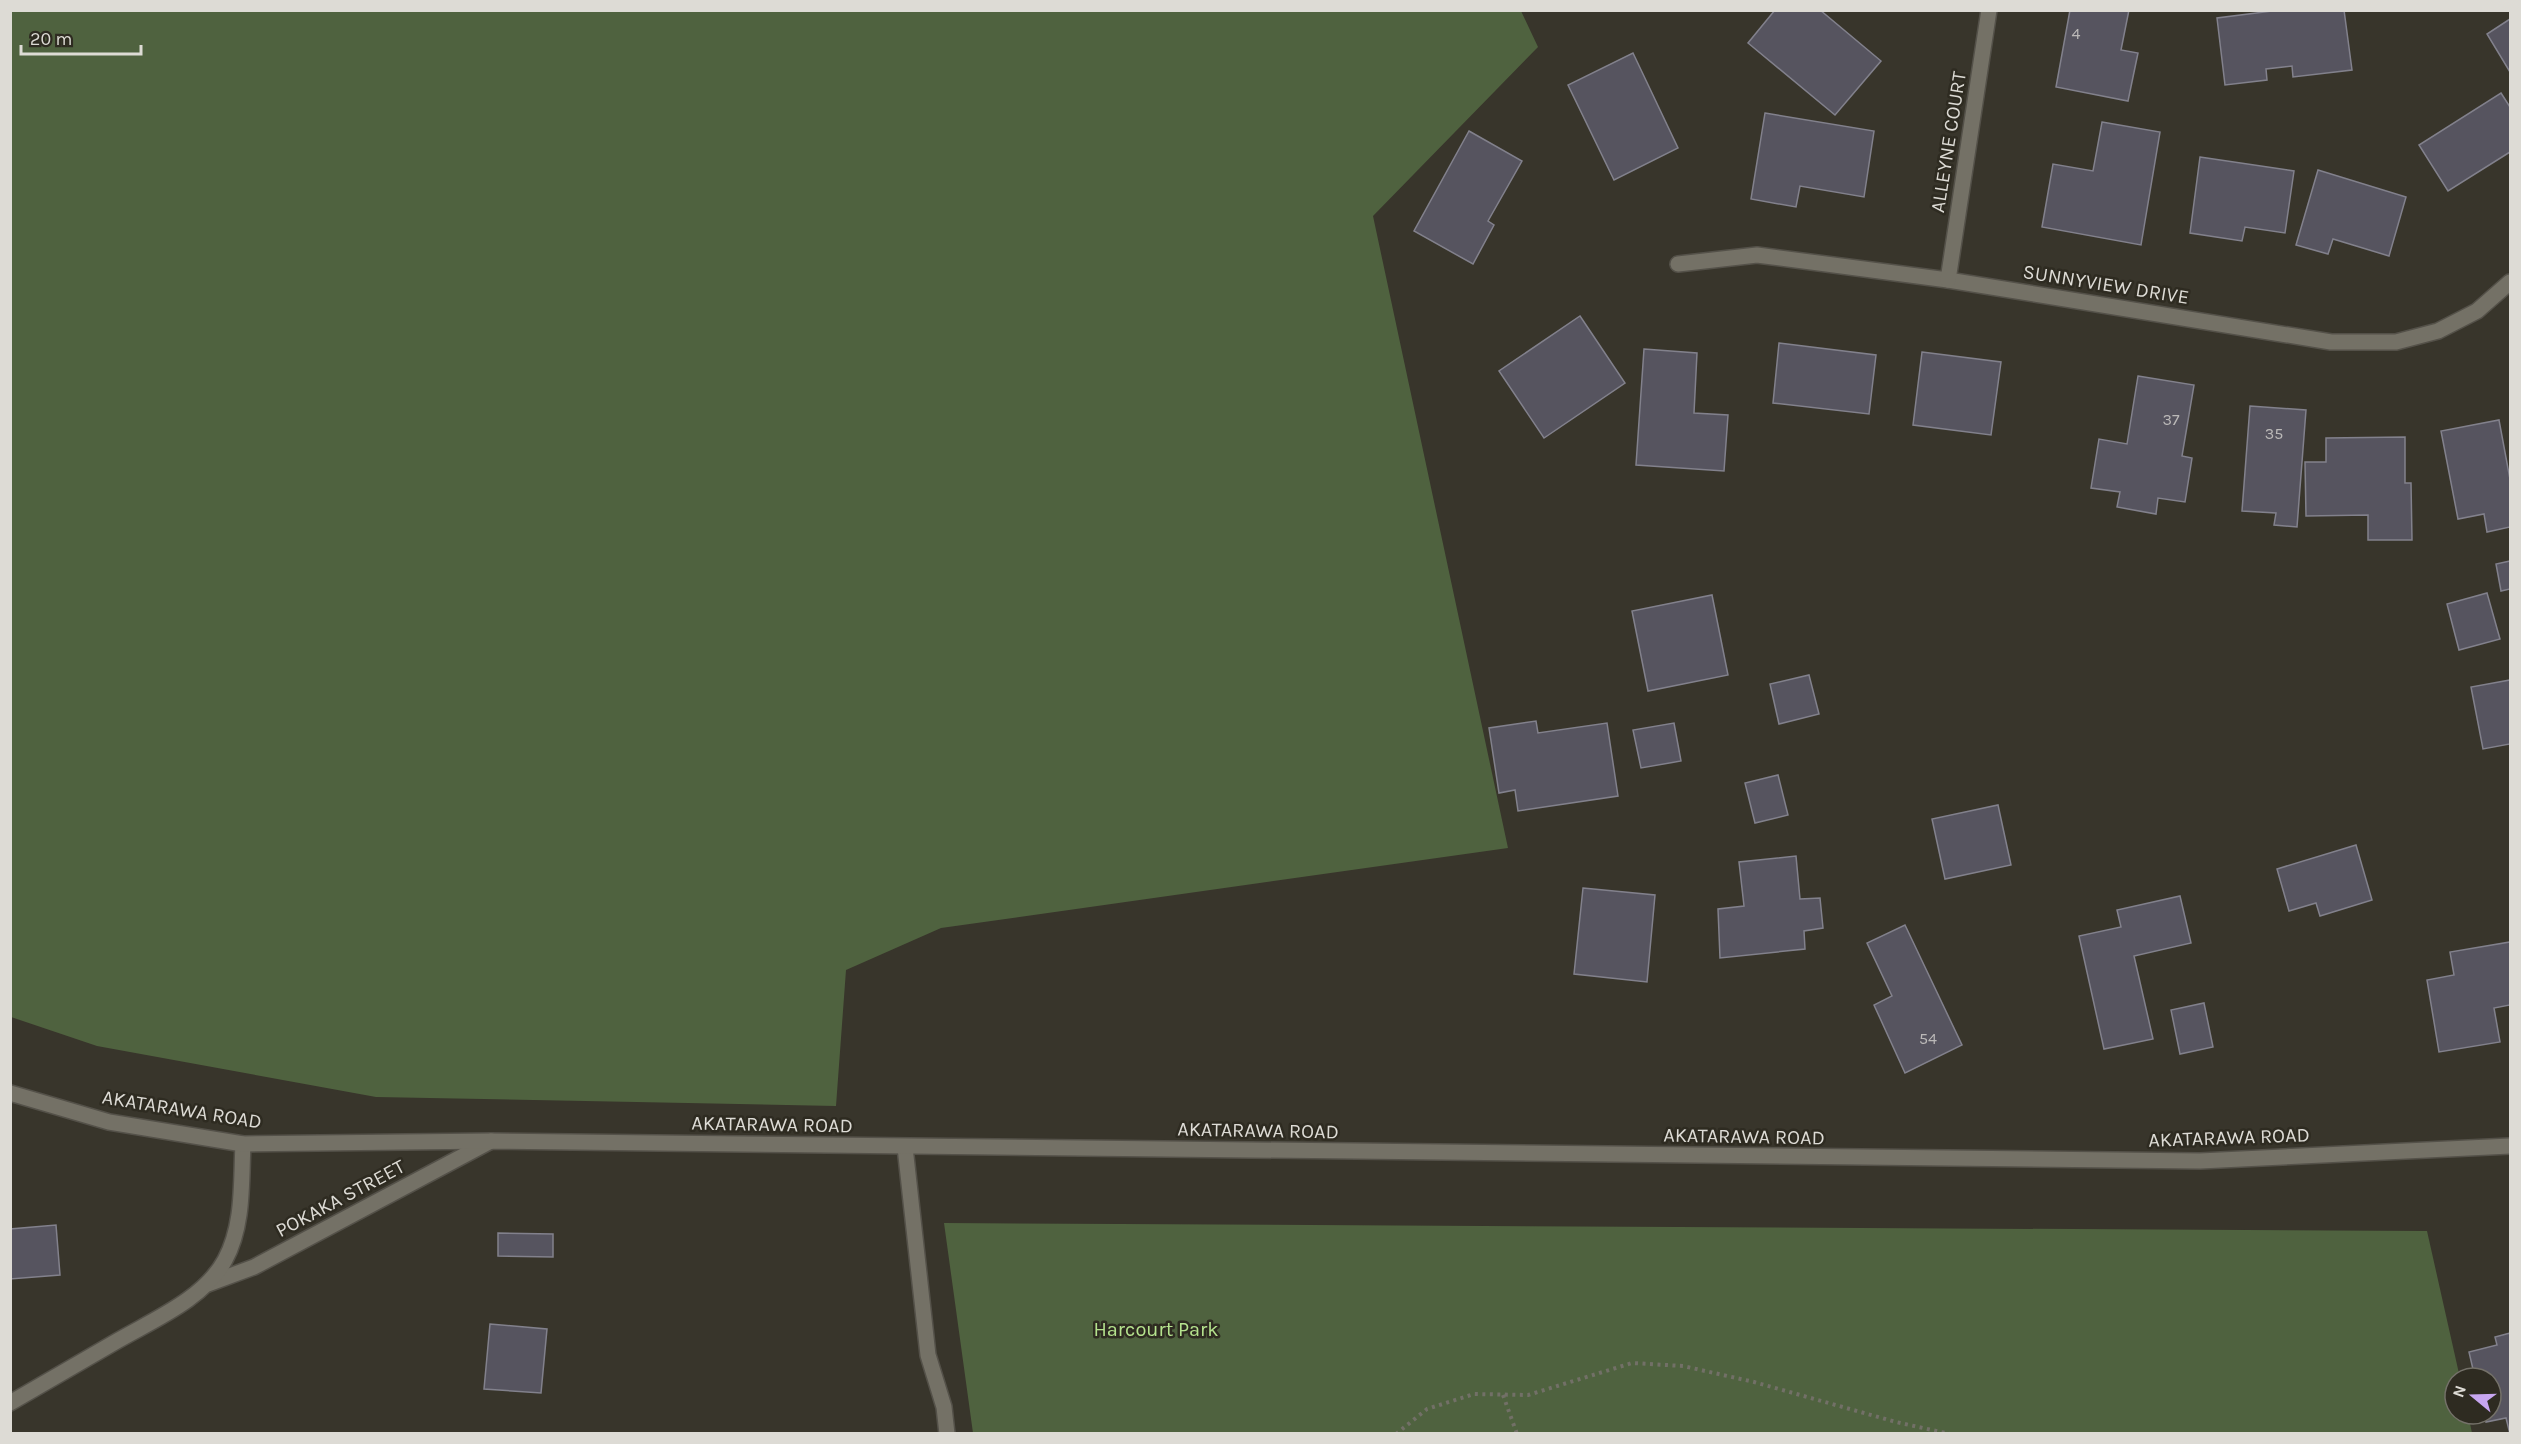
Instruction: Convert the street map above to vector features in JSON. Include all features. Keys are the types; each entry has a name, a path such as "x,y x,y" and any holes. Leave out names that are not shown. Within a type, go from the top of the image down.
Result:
{"street":[{"name":"ALLEYNE COURT","path":"1948,280 1989,10"},
{"name":"SUNNYVIEW DRIVE","path":"1678,264 1757,255 1948,280 2331,342 2396,342 2438,331 2477,311 2511,282"},
{"name":"AKATARAWA ROAD","path":"10,1093 109,1122 243,1144 491,1142 2200,1161 2511,1146"},
{"name":"POKAKA STREET","path":"10,1403 176,1306 206,1285 254,1267 491,1142"},
{"name":"POKAKA STREET","path":"206,1285 225,1261 241,1209 243,1144"},
{"path":"905,1147 928,1355 944,1407 947,1434"}],"path":[{"path":"1396,1434 1427,1409 1474,1394 1528,1395 1632,1363 1683,1366 1950,1434"},
{"path":"1503,1395 1517,1434"}],"green space":[{"path":"11,10 1521,11 1538,47 1373,216 1508,848 941,928 846,970 836,1106 376,1097 97,1046 11,1017"},
{"name":"Harcourt Park","path":"944,1223 2427,1231 2457,1366 2443,1366 2443,1426 2471,1426 2472,1433 973,1433"}],"building":[{"path":"1775,10 1820,10 1881,61 1835,115 1748,43"},
{"path":"2070,10 2129,10 2121,50 2138,53 2128,101 2056,87"},
{"path":"2280,10 2344,10 2352,70 2293,77 2292,66 2266,69 2267,80 2225,85 2217,18"},
{"path":"2510,19 2510,72 2487,34"},
{"path":"1633,53 1678,148 1614,180 1568,85"},
{"path":"2501,93 2510,107 2510,152 2448,191 2419,145"},
{"path":"1765,113 1874,131 1864,197 1800,186 1796,207 1751,199"},
{"path":"2102,122 2160,132 2141,245 2042,227 2053,164 2093,171"},
{"path":"1469,131 1522,161 1488,221 1494,225 1473,264 1414,231"},
{"path":"2200,157 2294,171 2285,233 2245,227 2242,241 2190,233"},
{"path":"2318,170 2406,197 2389,256 2333,239 2328,254 2296,245"},
{"path":"1580,316 1625,383 1544,438 1499,371"},
{"path":"1779,343 1876,355 1869,414 1773,403"},
{"path":"1644,349 1697,353 1694,413 1728,415 1724,471 1636,465"},
{"path":"1922,352 2001,362 1991,435 1913,425"},
{"path":"2138,376 2194,385 2182,456 2192,458 2185,502 2158,498 2156,514 2117,507 2120,492 2091,488 2099,439 2127,444"},
{"path":"2250,406 2306,410 2297,527 2274,525 2276,513 2242,511"},
{"path":"2499,420 2510,479 2510,527 2487,532 2484,514 2458,519 2441,431"},
{"path":"2405,437 2405,483 2411,483 2412,540 2368,540 2368,515 2306,516 2305,462 2326,462 2326,438"},
{"path":"2510,561 2510,589 2501,591 2496,564"},
{"path":"2487,593 2500,639 2459,650 2447,604"},
{"path":"1712,595 1728,675 1648,691 1632,611"},
{"path":"1809,675 1819,714 1779,724 1770,684"},
{"path":"2510,680 2510,744 2483,749 2471,687"},
{"path":"1536,721 1538,733 1607,723 1618,796 1518,811 1515,790 1499,793 1489,728"},
{"path":"1674,723 1681,761 1641,768 1633,730"},
{"path":"1778,775 1788,815 1755,823 1745,783"},
{"path":"1998,805 2011,865 1945,879 1932,819"},
{"path":"2356,845 2372,900 2320,916 2316,903 2289,911 2277,869"},
{"path":"1796,856 1800,899 1820,898 1823,928 1804,931 1805,949 1720,958 1718,909 1744,906 1739,862"},
{"path":"1583,888 1655,895 1647,982 1574,974"},
{"path":"2180,896 2191,943 2134,956 2153,1039 2104,1049 2079,936 2121,927 2117,910"},
{"path":"1905,925 1962,1045 1905,1073 1874,1005 1892,996 1867,943"},
{"path":"2510,942 2510,1005 2494,1008 2500,1042 2439,1052 2427,980 2454,975 2450,952"},
{"path":"2204,1003 2213,1047 2180,1054 2171,1010"},
{"path":"56,1225 60,1275 10,1279 10,1229"},
{"path":"498,1233 553,1234 553,1257 498,1256"},
{"path":"490,1324 547,1329 541,1393 484,1389"},
{"path":"2510,1333 2510,1434 2506,1418 2503,1419 2503,1366 2472,1366 2469,1352 2497,1345 2495,1337"}]}
